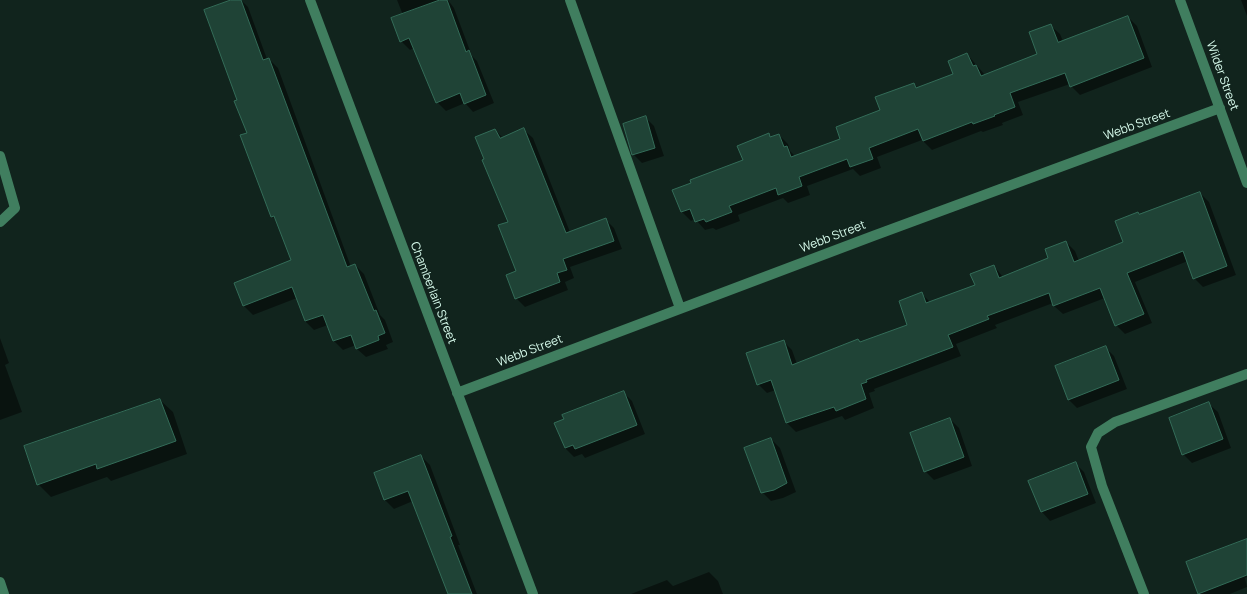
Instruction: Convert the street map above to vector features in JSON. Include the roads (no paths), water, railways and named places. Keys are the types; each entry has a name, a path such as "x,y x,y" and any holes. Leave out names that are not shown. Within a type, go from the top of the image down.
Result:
{"street":[{"name":"Chamberlain Street","path":"310,0 456,393 533,594"},
{"path":"570,0 680,308"},
{"name":"Wilder Street","path":"1180,0 1246,177"},
{"name":"Webb Street","path":"456,393 873,236 1220,108"},
{"path":"0,156 15,208 0,222"},
{"path":"1144,594 1102,486 1091,447 1098,433 1115,422 1247,374"},
{"path":"0,582 4,594"}]}
